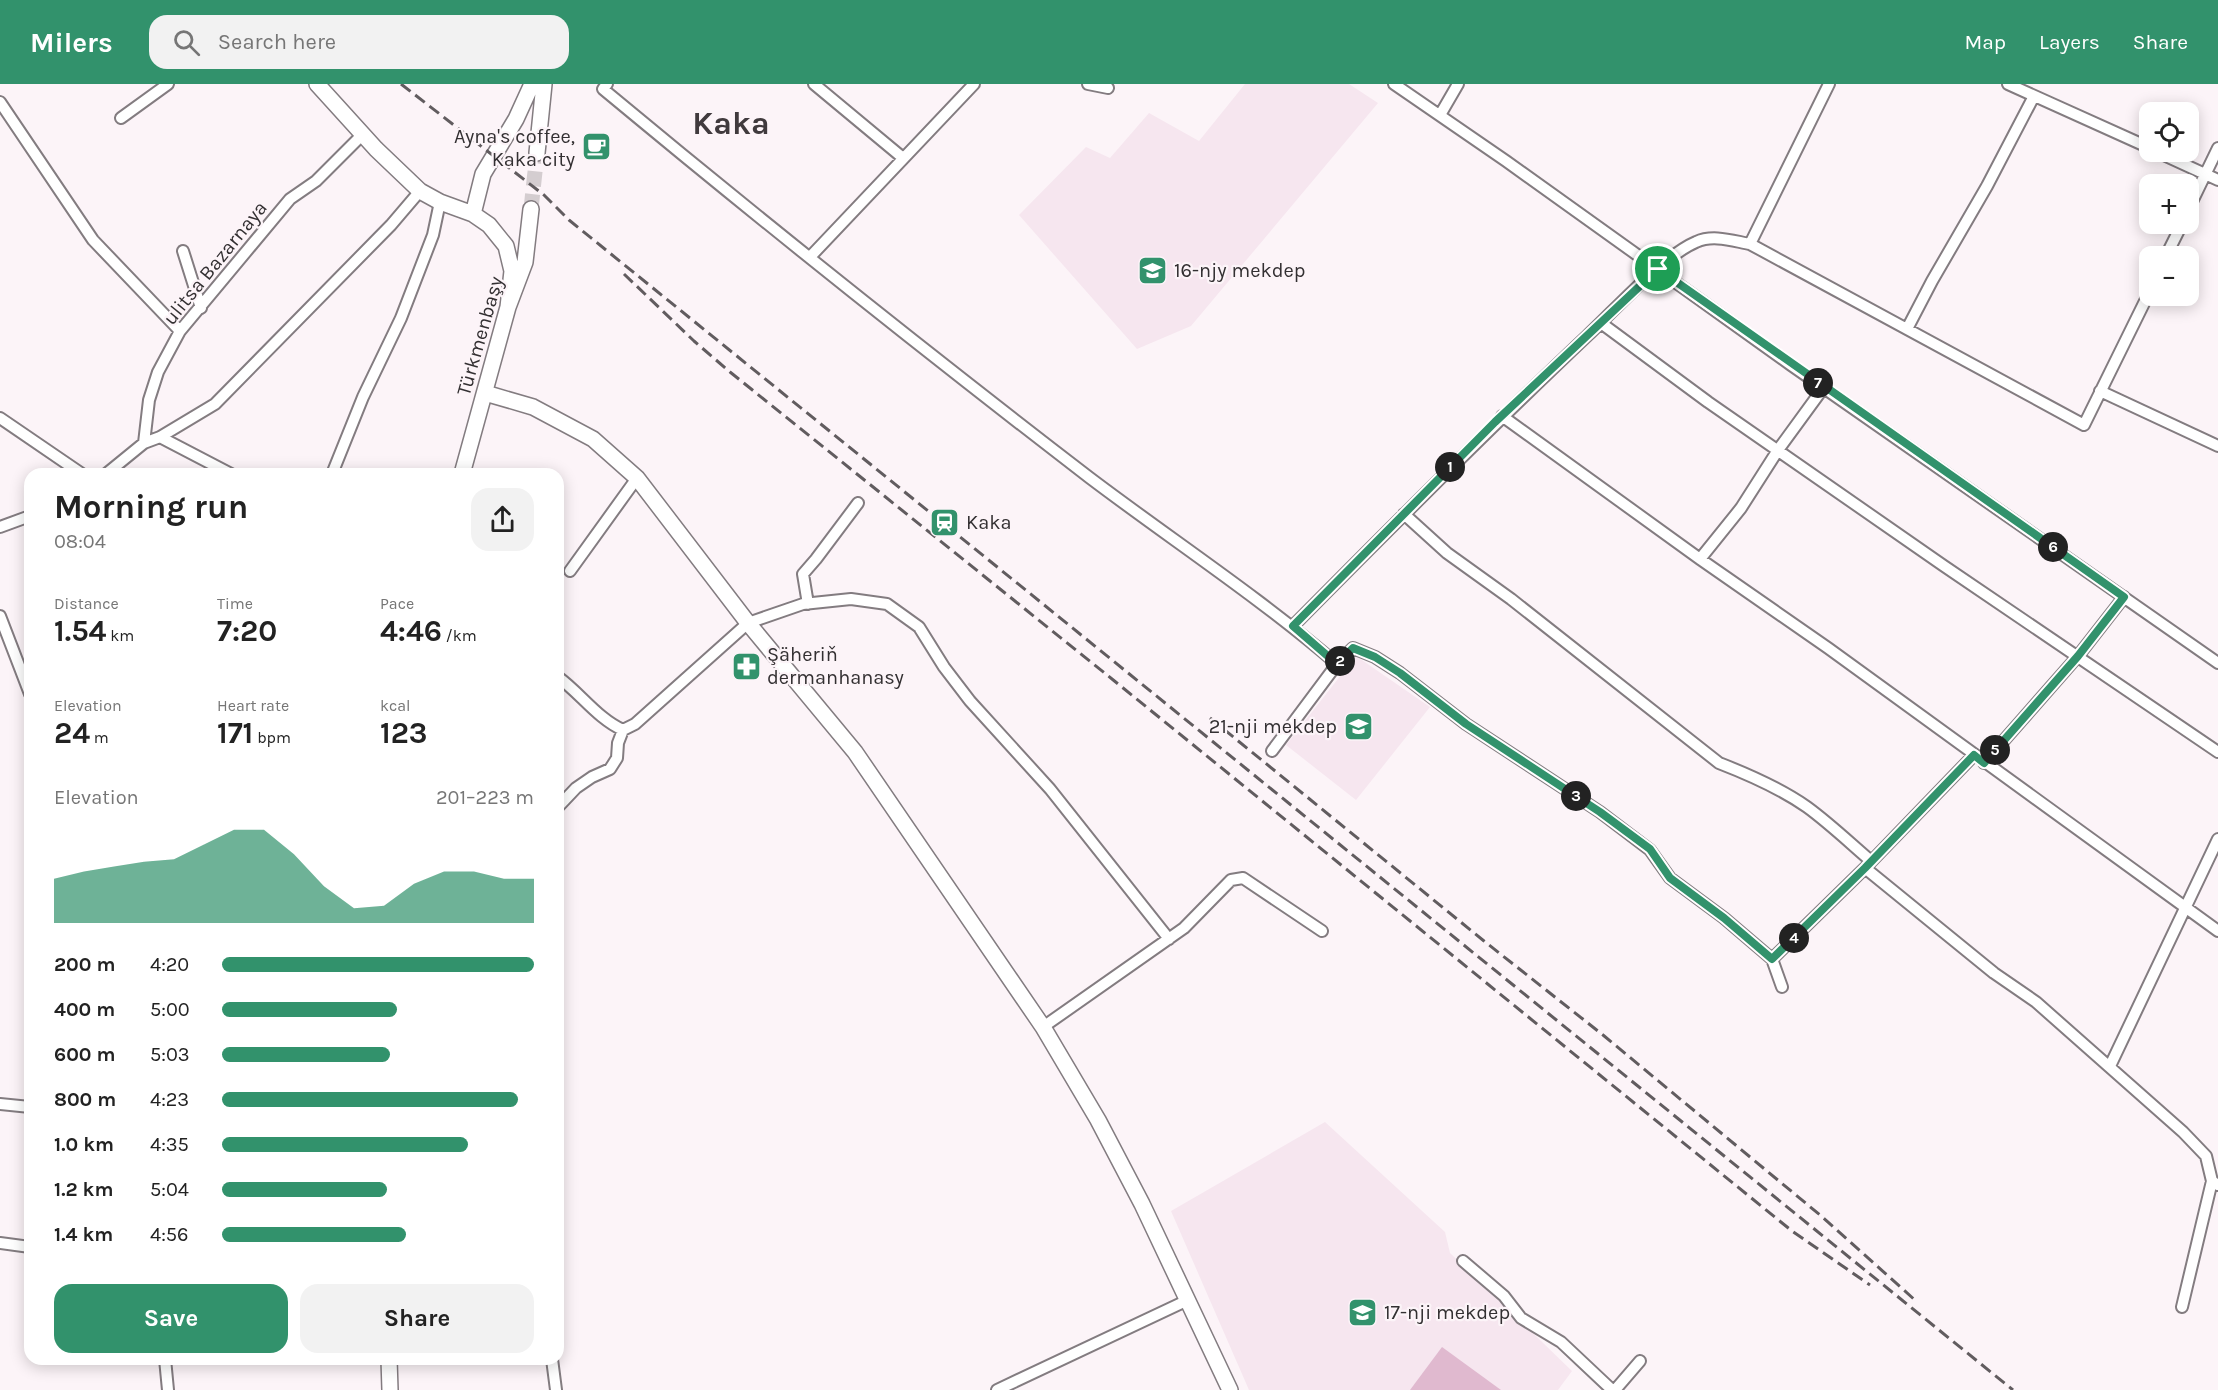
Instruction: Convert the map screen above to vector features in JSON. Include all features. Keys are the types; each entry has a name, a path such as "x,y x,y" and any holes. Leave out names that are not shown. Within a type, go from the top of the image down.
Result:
{"street":[{"path":"121,118 168,84"},
{"path":"317,84 363,135 420,191 440,202 473,214 489,225 506,246 512,271 508,307"},
{"path":"473,214 483,174 516,119 532,84"},
{"path":"537,153 544,84"},
{"path":"607,84 603,89 720,186 1091,478 1293,626 1337,664"},
{"path":"814,84 903,158"},
{"path":"810,257 974,84"},
{"path":"1088,84 1108,88"},
{"path":"1394,84 2218,663"},
{"path":"1440,115 1458,84"},
{"path":"1750,244 1829,84"},
{"path":"2008,84 2139,143"},
{"path":"1907,329 1932,281 1988,186 2034,96"},
{"path":"0,102 93,240 180,331"},
{"name":"ulitsa Bazarnaya","path":"144,443 152,391 158,372 180,331 290,199 316,181 363,135"},
{"path":"2199,188 2218,148"},
{"path":"2179,162 2218,180"},
{"path":"116,468 144,443 160,437 214,404 391,225 420,191"},
{"path":"334,468 363,396 401,318 433,235 440,202"},
{"name":"Türkmenbaşy","path":"464,468 508,307 525,262 531,209"},
{"path":"1293,626 1502,416 1658,269 1687,246 1698,241 1710,238 1750,244 2084,425 2142,306"},
{"path":"183,251 201,308"},
{"path":"1600,323 1708,402 1954,573 2218,752"},
{"path":"1700,559 1741,508 1778,450 1824,387"},
{"path":"2100,391 2218,446"},
{"path":"485,393 533,407 593,439 637,478 748,623 855,752 1043,1027 1098,1120 1230,1390"},
{"path":"1502,416 1828,648 1984,763 2059,814 2185,909 2218,931"},
{"path":"0,418 73,468"},
{"path":"160,437 219,468"},
{"path":"570,571 637,478"},
{"path":"808,604 803,574 858,503"},
{"path":"1404,514 1448,553 1511,599 1719,763 1780,790 1808,808 1868,864 1994,973 2036,1002 2183,1132 2206,1156 2215,1183 2182,1307"},
{"path":"0,527 24,518"},
{"path":"1984,763 2078,656 2124,597"},
{"path":"564,801 576,788 610,769 617,758 618,743 623,730 635,724 748,623 808,604 851,599 887,604 919,627 944,667 970,701 1050,789 1168,939"},
{"path":"0,616 24,678"},
{"path":"1272,751 1337,664 1353,648 1375,657 1400,673 1466,724 1600,812 1650,849 1670,878 1724,918 1772,959 1782,987"},
{"path":"564,681 611,725 623,730"},
{"path":"1772,959 1974,755"},
{"path":"2110,1066 2218,838"},
{"path":"1043,1027 1184,928 1231,880 1243,878 1322,931"},
{"path":"0,1104 24,1106"},
{"path":"0,1243 24,1246"},
{"path":"1463,1261 1504,1296 1521,1318 1561,1342 1614,1390 1640,1361"},
{"path":"997,1390 1188,1300"},
{"path":"166,1365 168,1390"},
{"path":"389,1365 390,1390"},
{"path":"553,1365 556,1390"}],"shaded area":[{"name":"16-njy mekdep","path":"1245,84 1349,84 1378,103 1191,326 1137,349 1019,215 1086,147 1110,158 1149,113 1199,141"},
{"name":"21-nji mekdep","path":"1356,656 1430,707 1356,800 1286,745"},
{"name":"17-nji mekdep","path":"1325,1122 1445,1232 1450,1253 1572,1371 1558,1390 1249,1390 1171,1211"},
{"path":"1442,1347 1501,1390 1410,1390"}],"tunnel":[{"path":"531,209 537,153"}],"railway":[{"path":"401,84 544,195 569,220 2013,1390"},
{"path":"624,274 730,372 1792,1231 1870,1285"},
{"path":"1210,718 1603,1035 1820,1215 1916,1301"}],"place":[{"name":"Ayna's coffee, Kaka city","path":"596,147"},
{"name":"16-njy mekdep","path":"1153,270"},
{"name":"Kaka","path":"945,522"},
{"name":"Şäheriň dermanhanasy","path":"746,666"},
{"name":"21-nji mekdep","path":"1358,726"},
{"name":"17-nji mekdep","path":"1363,1312"}],"district":[{"name":"Kaka","path":"731,123"}],"route":[{"path":"1658,269 1791,365 2124,597 2078,656 1984,763 1974,755 1865,868 1772,959 1724,918 1670,878 1650,849 1600,812 1466,724 1400,673 1375,657 1353,648 1337,664 1293,626 1495,422 1658,269"}]}
